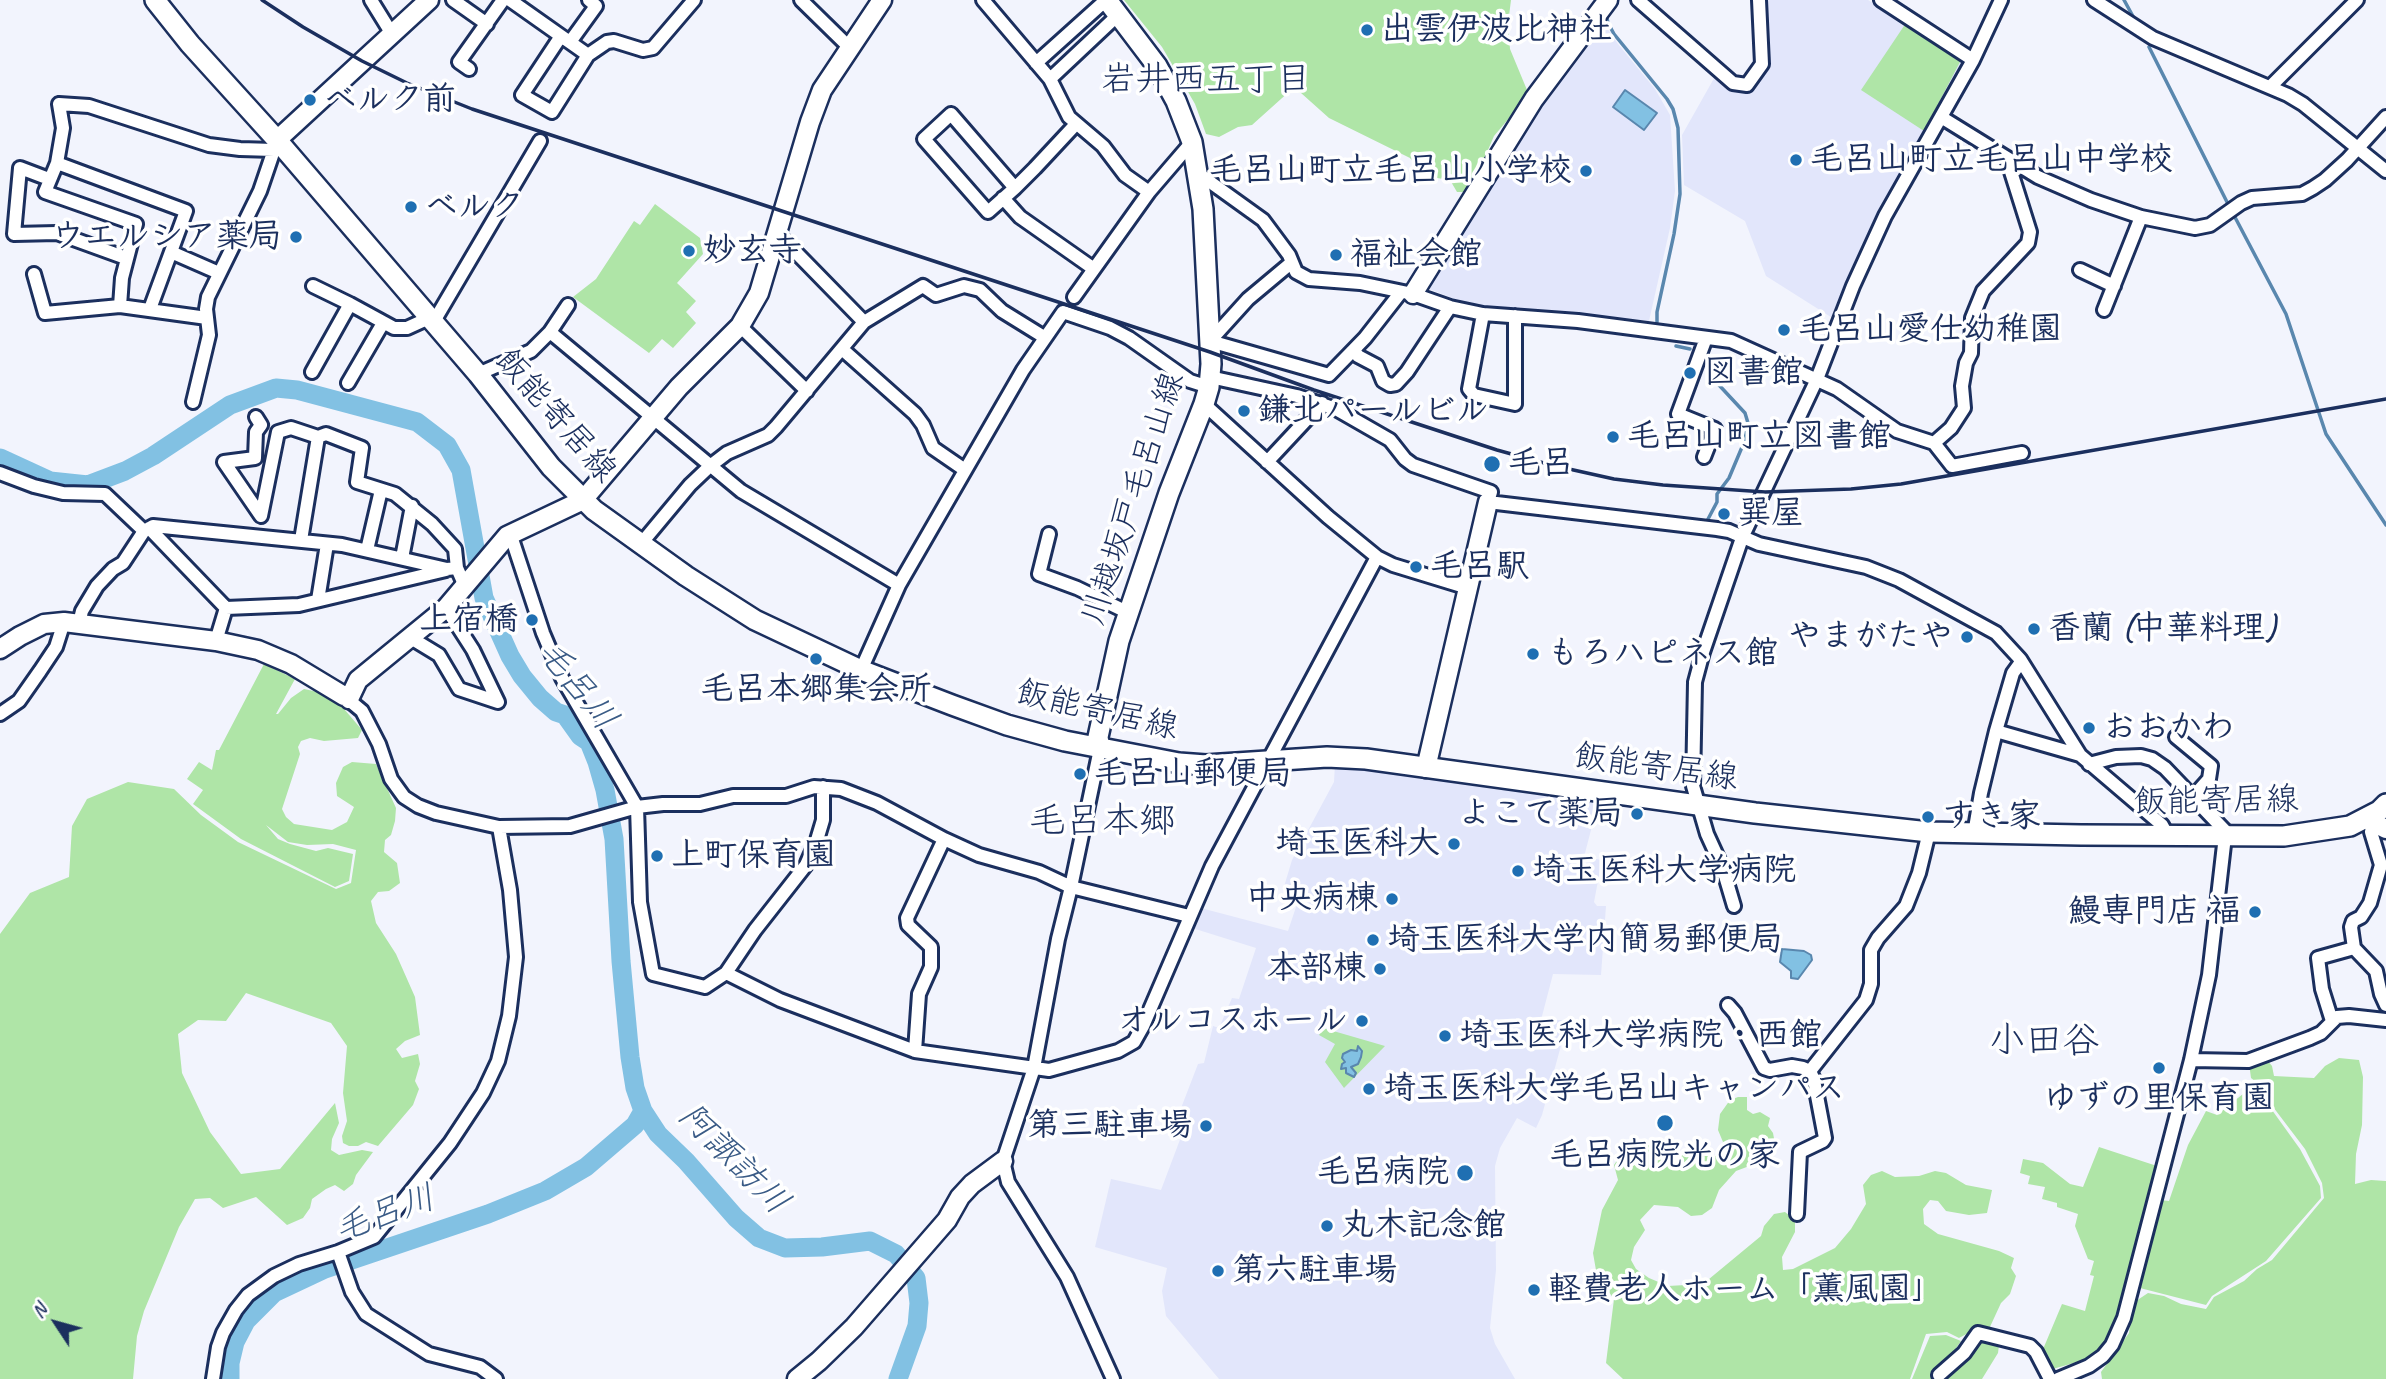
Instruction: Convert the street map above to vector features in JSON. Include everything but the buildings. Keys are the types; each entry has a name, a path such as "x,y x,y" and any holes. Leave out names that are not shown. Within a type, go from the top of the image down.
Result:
{"main road":[{"name":"飯能寄居線","path":"155,0 275,145 478,374 551,467 583,500 640,545 755,620 861,670 1007,725 1100,749 1192,764 1352,758 1698,805 1929,832 2284,836 2375,824 2386,804"},
{"name":"川越坂戸毛呂山線","path":"1100,749 1098,737 1112,667 1172,483 1208,389 1210,341 1203,209 1192,142 1176,101 1157,65 1110,5"}],"street":[{"path":"371,0 391,34"},
{"path":"193,402 209,335 208,297 260,191 275,145 429,0"},
{"path":"453,0 487,24"},
{"path":"469,69 459,62 503,0"},
{"path":"510,0 588,55"},
{"path":"589,0 596,6 522,95 552,112 588,55 607,42 614,41 643,50 653,48 694,0"},
{"path":"801,0 849,47"},
{"path":"0,473 34,486 63,493 105,494 147,529 226,608 299,605 459,575 507,536 583,500 698,366 740,326 759,293 817,102 828,78 882,0"},
{"path":"983,0 1049,79 1069,117 1102,146 1125,174 1149,192"},
{"path":"1638,0 1733,83 1747,85 1762,64 1759,0"},
{"path":"1881,0 1973,60"},
{"path":"1734,906 1723,869 1707,834 1693,786 1695,682 1703,652 1742,538 1817,379 1853,286 1885,216 1973,60 2001,0"},
{"path":"2094,0 2152,38 2271,86 2303,104 2386,171"},
{"path":"2271,86 2357,0"},
{"path":"1291,263 1248,299 1210,341 1329,374 1407,293 1534,99 1605,4"},
{"path":"1036,64 1110,5"},
{"path":"1049,79 1110,5"},
{"path":"120,306 126,258 136,224 45,192 57,163 63,128 59,104 89,106 209,145 240,149 275,145"},
{"path":"1015,188 951,114 924,139 988,212 1015,188 1076,124"},
{"path":"1941,117 2038,177 2091,200 2141,217 2195,228 2210,225 2252,198 2302,194 2325,180 2386,117"},
{"path":"313,286 394,328 407,328 431,321 540,141"},
{"path":"1073,297 1149,192 1192,142"},
{"path":"1934,443 1951,428 1964,408 1962,386 1966,363 1971,353 1972,318 1983,291 2028,243 2030,232 2007,159"},
{"path":"57,163 186,211 150,309"},
{"path":"49,178 20,168 14,234 57,233 126,258"},
{"path":"1199,174 1263,220 1289,255 1296,272 1308,279 1360,283 1483,314 1578,321 1731,341 1838,389 1897,431 1934,443 1952,466 2022,453"},
{"path":"1003,198 1020,217 1094,269"},
{"path":"2104,310 2141,217"},
{"path":"778,233 864,322"},
{"path":"171,252 219,273"},
{"path":"2080,270 2114,286"},
{"path":"34,274 45,313 120,306 207,318"},
{"path":"640,545 709,466 727,453 768,435 864,322 923,286 936,295 964,286 980,289 1002,311 1044,337"},
{"path":"312,372 350,303"},
{"path":"478,374 531,351 550,332 568,305"},
{"path":"1354,350 1358,356 1377,366 1383,381 1390,385 1396,384 1407,372 1450,307"},
{"path":"861,670 899,585 1044,337 1063,312 1110,328 1129,338 1190,381 1208,389 1322,403 1390,440 1413,465 1491,492 1426,768"},
{"path":"1483,314 1469,389 1474,395 1515,404 1515,316"},
{"path":"348,383 383,323"},
{"path":"740,326 807,391"},
{"path":"550,332 741,491 899,585"},
{"path":"1704,457 1715,429 1678,414 1706,338"},
{"path":"842,349 915,414 933,448 965,470"},
{"path":"1208,389 1267,462 1377,557 1393,565 1468,588"},
{"path":"1267,462 1322,403"},
{"path":"256,417 261,425 256,432 255,458 224,462 274,537"},
{"path":"261,516 278,432 291,428 318,437 326,434 362,448 357,482 395,494 432,524 455,549 459,575 446,608 358,680 347,698"},
{"path":"301,540 318,437"},
{"path":"368,550 381,490"},
{"path":"1489,502 1729,531 1742,538 1882,572 1989,629 2011,648 2084,760 2162,825 2168,836"},
{"path":"402,558 412,506"},
{"path":"0,714 19,701 106,575 130,556 147,529 153,526 301,540 368,550 459,575"},
{"path":"1049,534 1039,574 1129,612"},
{"path":"507,536 562,678 633,809 640,902 653,974 705,987 726,973 755,930 806,865 822,820 823,787"},
{"path":"318,600 327,544"},
{"path":"726,973 810,1012 915,1051 1049,1070 1118,1051 1133,1042 1143,1026 1212,866 1377,557"},
{"path":"216,641 226,608"},
{"path":"411,638 439,655 459,689 498,702 473,650 446,608"},
{"path":"0,649 44,624 71,622 216,641 258,650 291,664 347,698 362,712 379,744 391,779 404,797 436,813 499,827 570,826 663,804 700,804 733,796 786,796 814,787 823,787 858,794 979,855 1039,872 1071,887 1189,916"},
{"path":"1974,834 1996,731 2013,673 2021,662"},
{"path":"1996,731 2084,760 2141,756 2152,759 2165,768 2227,836 2209,975 2191,1060 2120,1327 2112,1345 2103,1356 2089,1366 2058,1379"},
{"path":"2176,737 2211,766 2209,779 2193,797"},
{"path":"1100,749 1058,939 1034,1068 1003,1161 1008,1181 1067,1277 1113,1379"},
{"path":"2375,824 2371,832 2381,865 2367,910 2351,927 2354,948 2381,969 2381,994 2386,1005"},
{"path":"213,1379 223,1333 236,1310 255,1288 299,1264 339,1255 374,1237 450,1143 483,1093 498,1061 513,996 516,957 510,890 499,827"},
{"path":"1810,1072 1866,1000 1871,985 1871,950 1906,906 1919,873 1929,832"},
{"path":"915,1051 919,994 931,967 932,947 908,925 907,918 944,839"},
{"path":"2332,1021 2322,989 2318,958 2354,948"},
{"path":"1728,1005 1735,1013 1764,1068 1770,1070 1792,1066 1810,1072 1814,1080 1825,1138 1800,1152 1797,1214"},
{"path":"2191,1060 2248,1060 2311,1038 2321,1033 2337,1017 2386,1020"},
{"path":"797,1379 819,1362 854,1327 947,1220 960,1197 972,1184 1003,1161"},
{"path":"339,1255 358,1303 366,1314 429,1354 480,1367 496,1379"},
{"path":"1939,1375 1964,1353 1978,1333 2030,1346 2050,1379"}],"shaded area":[{"name":"毛呂山町立毛呂山中学校","path":"1765,0 1868,0 1961,58 1962,63 1881,213 1834,319 1766,276 1745,221 1684,185 1682,135 1717,73 1751,89 1766,63"},
{"name":"毛呂山町立毛呂山小学校","path":"1602,21 1655,89 1670,115 1675,191 1670,228 1649,321 1484,306 1460,301 1429,289 1428,286 1520,134"},
{"name":"埼玉医科大学毛呂山キャンパス","path":"1335,764 1599,799 1584,857 1602,860 1594,902 1597,906 1606,906 1601,975 1553,974 1541,1020 1568,1020 1542,1115 1536,1128 1517,1118 1500,1148 1495,1166 1496,1270 1490,1328 1495,1344 1515,1379 1219,1379 1166,1316 1162,1291 1167,1268 1095,1247 1111,1179 1161,1190 1187,1121 1178,1116 1198,1064 1204,1063 1213,1026 1219,1028 1232,998 1239,999 1256,948 1189,927 1197,907 1288,931 1300,895 1283,890 1292,860 1334,782"}],"green space":[{"path":"1124,0 1511,0 1508,24 1510,49 1527,90 1521,104 1494,136 1470,192 1457,192 1450,180 1424,176 1410,158 1329,118 1301,93 1291,90 1252,125 1238,127 1219,137 1206,134 1195,104 1162,47"},
{"path":"1906,23 1960,59 1924,131 1861,90"},
{"path":"655,204 700,238 703,254 677,283 696,301 686,312 696,323 673,348 662,339 649,353 573,297 596,279 634,221 640,225"},
{"path":"264,664 295,679 276,714 304,689 323,693 339,703 362,730 358,738 324,741 310,738 301,741 298,747 300,754 282,809 286,817 294,824 332,830 347,822 354,807 337,796 336,783 343,767 352,762 376,764 396,808 395,821 391,835 385,840 384,852 397,863 400,883 389,891 378,892 371,901 376,923 396,954 415,997 420,1035 405,1041 396,1049 402,1058 418,1054 420,1064 415,1081 419,1089 413,1105 378,1146 366,1142 349,1146 343,1143 342,1136 347,1121 343,1093 347,1046 331,1023 246,993 226,1021 198,1020 178,1034 182,1073 210,1132 241,1174 280,1169 335,1103 339,1123 332,1139 331,1150 339,1155 362,1150 373,1152 356,1175 353,1184 344,1191 335,1185 326,1189 312,1199 303,1218 287,1225 256,1197 223,1208 210,1198 195,1199 179,1227 144,1311 137,1336 133,1379 0,1379 0,934 30,893 69,877 72,826 87,799 128,782 174,789 201,815 238,842 336,889 351,883 356,850 333,844 307,845 288,842 266,825 278,839 290,844 316,851 328,848 353,854 349,881 335,887 241,839 193,804 203,790 187,779 199,762 212,770 216,750 219,750"},
{"path":"1323,1028 1385,1046 1344,1088 1325,1062 1335,1044 1319,1035"},
{"path":"2339,1058 2359,1060 2363,1077 2362,1125 2356,1154 2355,1184 2371,1180 2386,1181 2386,1379 2102,1379 2101,1372 2129,1333 2133,1303 2148,1293 2206,1309 2214,1297 2244,1281 2272,1260 2324,1198 2322,1183 2305,1149 2267,1099 2265,1089 2251,1078 2249,1063 2267,1060 2272,1066 2274,1076 2314,1078 2325,1066"},
{"path":"2254,1085 2300,1149 2320,1186 2321,1198 2266,1261 2212,1296 2206,1305 2136,1287 2160,1200 2169,1201 2188,1145 2206,1111 2217,1115"},
{"path":"1747,1097 1747,1110 1753,1114 1760,1112 1770,1118 1768,1126 1773,1133 1775,1144 1768,1159 1736,1171 1719,1190 1712,1208 1702,1215 1691,1216 1678,1207 1654,1205 1640,1220 1645,1230 1634,1247 1631,1260 1636,1269 1668,1286 1703,1284 1761,1236 1764,1226 1774,1214 1785,1212 1795,1220 1795,1232 1782,1257 1783,1270 1793,1269 1835,1248 1851,1229 1866,1204 1863,1185 1871,1175 1882,1171 1895,1177 1919,1176 1935,1171 1946,1173 1966,1185 1992,1190 1987,1213 1969,1215 1946,1211 1938,1201 1930,1200 1923,1209 1924,1224 1938,1234 1999,1251 2014,1258 2011,1268 2016,1276 2010,1294 2001,1303 1989,1329 1974,1330 1959,1338 1947,1332 1926,1334 1910,1379 1623,1379 1606,1363 1614,1299 1597,1276 1593,1253 1602,1210 1618,1180 1614,1165 1620,1156 1642,1143 1657,1147 1664,1154 1717,1156 1723,1142 1718,1130 1720,1114 1730,1100"},
{"path":"2099,1147 2157,1166 2114,1332 2099,1356 2049,1370 2041,1354 2062,1304 2085,1311 2094,1276 2090,1275 2094,1261 2088,1259 2075,1226 2078,1214 2042,1199 2045,1187 2028,1184 2030,1176 2020,1173 2023,1159 2043,1163 2070,1184 2083,1187"},
{"path":"1946,1335 1961,1341 1935,1379 1912,1379 1930,1336"},
{"path":"1988,1340 1999,1345 1998,1353 1982,1379 1941,1379 1975,1344"}],"water":[{"path":"1625,90 1657,113 1644,130 1613,107"},
{"path":"1782,949 1804,951 1811,955 1812,960 1798,979 1791,978 1791,971 1780,962"},
{"path":"1358,1046 1362,1051 1358,1064 1351,1067 1356,1073 1354,1077 1346,1073 1346,1068 1341,1069 1345,1062 1342,1058 1343,1054 1351,1050 1357,1051"}],"waterway":[{"path":"2124,0 2135,20"},
{"path":"1606,13 1614,34 1667,99 1678,128 1680,194 1657,322"},
{"path":"2149,47 2286,314 2326,434 2386,525"},
{"path":"1676,346 1690,349"},
{"path":"1707,521 1717,502 1717,494 1729,478 1745,440 1748,423 1745,413 1718,384 1708,367"},
{"name":"毛呂川","path":"0,458 50,481 88,485 125,471 153,456 230,405 276,388 297,390 417,422 447,445 461,470 484,598 510,656 540,698 556,712 565,715 580,736 589,742 597,762 614,839 630,1057 635,1088 643,1111 658,1134 686,1161 736,1218 759,1238 785,1248 870,1241 896,1254 916,1278 919,1303 917,1326 898,1379"},
{"name":"毛呂川","path":"230,1379 230,1363 235,1342 246,1321 274,1293 325,1269 488,1214 545,1191 586,1167 635,1125 643,1111"}],"railway":[{"path":"262,0 362,61 407,83 472,109 1210,352 1314,390 1497,450 1614,479 1765,492 1901,484 2386,399"}],"place":[{"name":"出雲伊波比神社","path":"1367,30"},
{"name":"ベルク前","path":"310,100"},
{"name":"毛呂山町立毛呂山中学校","path":"1796,160"},
{"name":"毛呂山町立毛呂山小学校","path":"1586,171"},
{"name":"ベルク","path":"411,207"},
{"name":"ウエルシア薬局","path":"296,237"},
{"name":"妙玄寺","path":"689,251"},
{"name":"福祉会館","path":"1336,255"},
{"name":"毛呂山愛仕幼稚園","path":"1784,330"},
{"name":"図書館","path":"1690,373"},
{"name":"鎌北パールビル","path":"1244,411"},
{"name":"毛呂山町立図書館","path":"1613,437"},
{"name":"毛呂","path":"1492,464"},
{"name":"巽屋","path":"1724,514"},
{"name":"毛呂駅","path":"1416,567"},
{"name":"上宿橋","path":"532,620"},
{"name":"香蘭 (中華料理)","path":"2034,629"},
{"name":"やまがたや","path":"1967,637"},
{"name":"もろハピネス館","path":"1533,654"},
{"name":"毛呂本郷集会所","path":"816,659"},
{"name":"おおかわ","path":"2089,728"},
{"name":"毛呂山郵便局","path":"1080,774"},
{"name":"よこて薬局","path":"1637,814"},
{"name":"すき家","path":"1928,817"},
{"name":"埼玉医科大","path":"1454,844"},
{"name":"上町保育園","path":"657,856"},
{"name":"埼玉医科大学病院","path":"1518,871"},
{"name":"中央病棟","path":"1392,899"},
{"name":"鰻専門店 福","path":"2255,912"},
{"name":"埼玉医科大学内簡易郵便局","path":"1373,940"},
{"name":"本部棟","path":"1380,969"},
{"name":"オルコスホール","path":"1362,1021"},
{"name":"埼玉医科大学病院・西館","path":"1445,1036"},
{"name":"ゆずの里保育園","path":"2159,1068"},
{"name":"埼玉医科大学毛呂山キャンパス","path":"1369,1089"},
{"name":"毛呂病院光の家","path":"1665,1123"},
{"name":"第三駐車場","path":"1206,1126"},
{"name":"毛呂病院","path":"1465,1173"},
{"name":"丸木記念館","path":"1327,1226"},
{"name":"第六駐車場","path":"1218,1271"},
{"name":"軽費老人ホーム「薫風園」","path":"1534,1290"}],"district":[{"name":"岩井西五丁目","path":"1206,81"},
{"name":"毛呂本郷","path":"1102,822"},
{"name":"小田谷","path":"2044,1042"}],"water label":[{"name":"阿諏訪川","path":"733,1160"}]}
